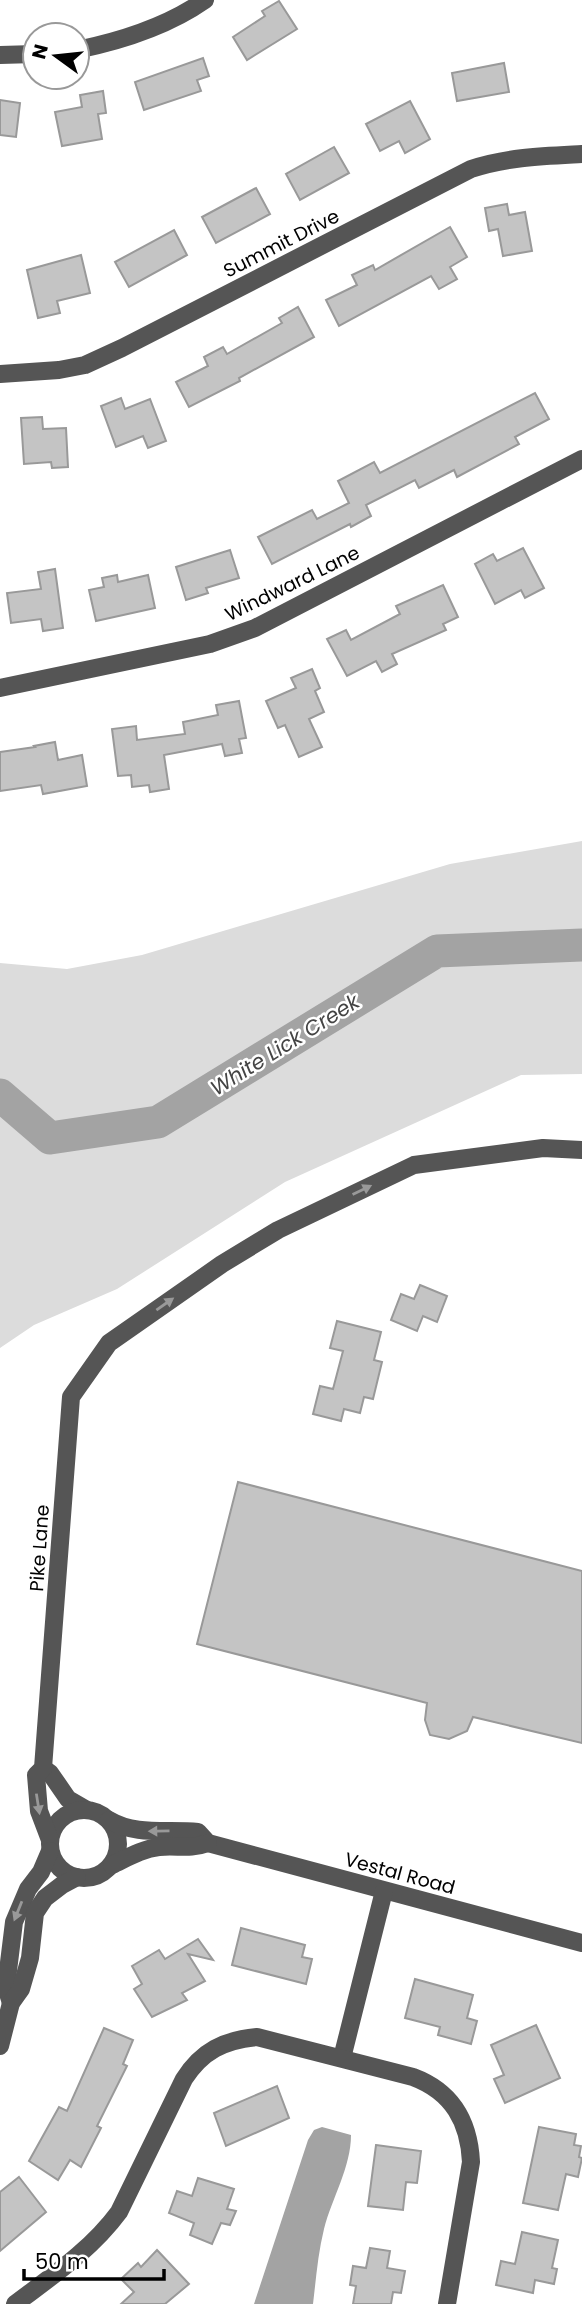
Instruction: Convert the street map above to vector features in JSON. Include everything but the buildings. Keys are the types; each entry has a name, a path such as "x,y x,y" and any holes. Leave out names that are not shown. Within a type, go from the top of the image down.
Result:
{"street":[{"path":"91,46 149,29 205,0"},
{"path":"0,55 21,54"},
{"name":"Summit Drive","path":"0,374 60,370 85,365 471,169 491,162 513,159 582,154"},
{"name":"Windward Lane","path":"0,688 210,644 255,628 582,459"},
{"name":"Pike Lane","path":"50,1845 37,1804 36,1775 43,1768 71,1397 109,1343 278,1230 414,1165 543,1148 582,1150"},
{"path":"43,1768 50,1773 68,1799 88,1810"},
{"path":"11,2003 6,1987 14,1923 28,1889 41,1872 53,1828 60,1818 71,1812 93,1810 108,1819 118,1836 119,1844 112,1865 95,1877 83,1878 61,1869 53,1859 50,1845"},
{"name":"Vestal Road","path":"108,1819 137,1830 198,1832 208,1843 582,1943"},
{"name":"Vestal Road","path":"112,1865 144,1850 178,1846 193,1849 208,1843"},
{"path":"0,2046 11,2003 21,1989 30,1958 35,1913 46,1898 76,1877"},
{"path":"342,2058 384,1891"},
{"path":"15,2304 88,2248 109,2224 133,2183 191,2067 217,2046 236,2039 257,2037 420,2079 450,2101 463,2119 470,2140 471,2162 447,2304"}],"shaded area":[{"path":"582,841 582,1074 521,1075 285,1182 117,1289 34,1325 0,1348 0,963 67,969 142,955 450,864"},
{"path":"322,2127 351,2135 348,2159 322,2238 313,2304 254,2304 308,2140 314,2130"}],"waterway":[{"name":"White Lick Creek","path":"0,1095 50,1138 158,1122 437,951 582,945"}]}
